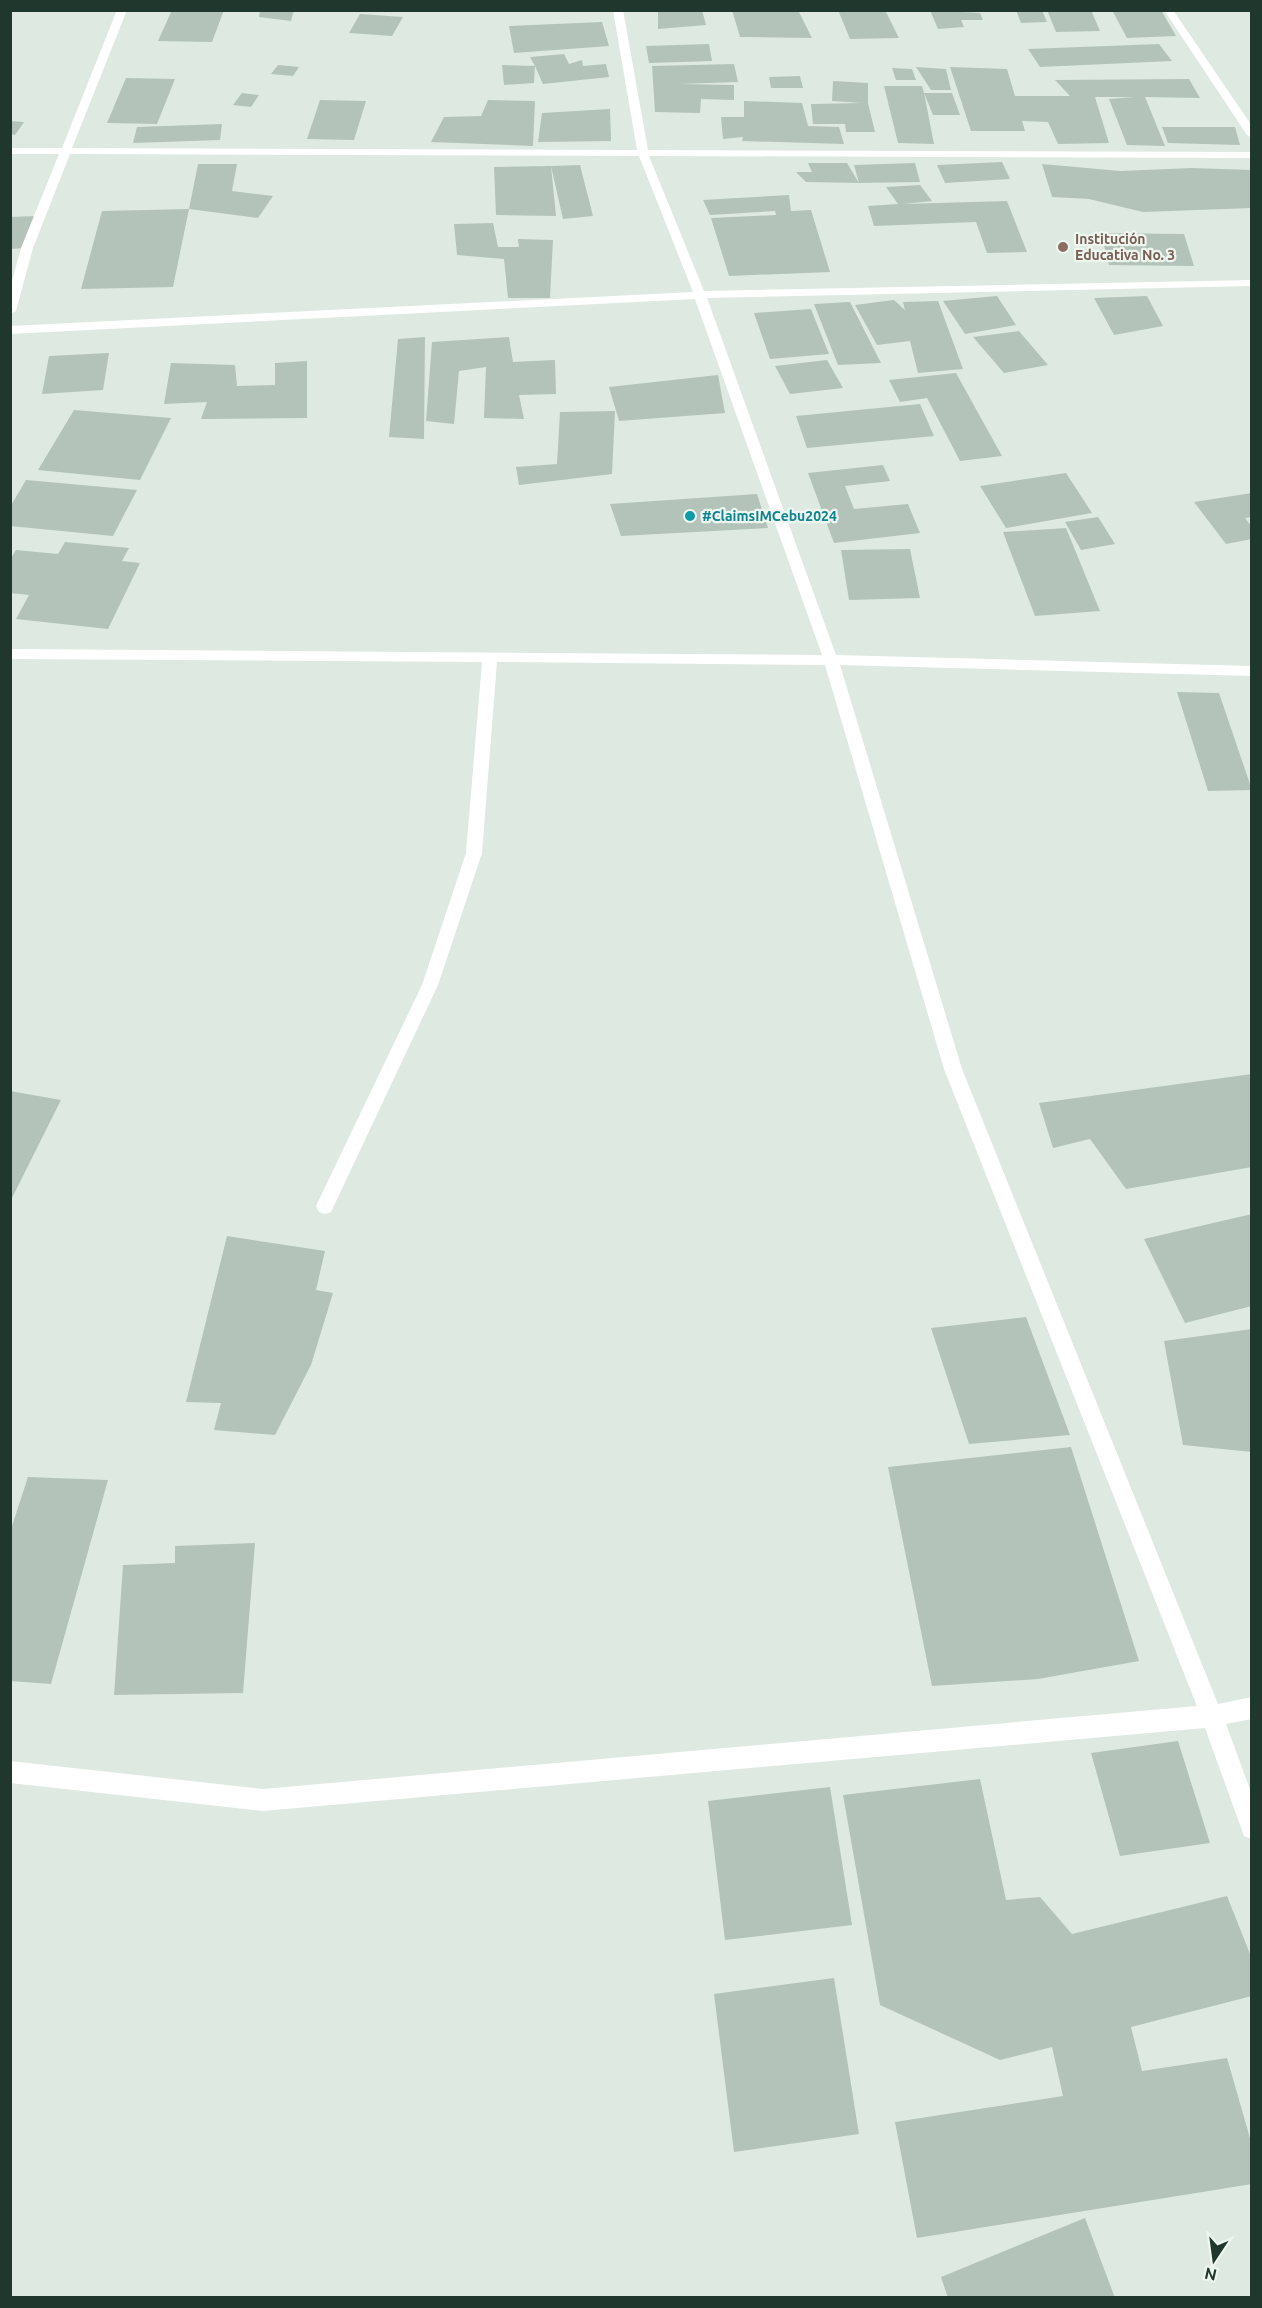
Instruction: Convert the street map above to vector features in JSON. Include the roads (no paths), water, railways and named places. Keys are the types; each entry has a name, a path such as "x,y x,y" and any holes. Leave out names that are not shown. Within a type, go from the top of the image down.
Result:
{"street":[{"path":"10,311 27,248 122,10"},
{"path":"618,10 643,154 700,295 831,660 953,1070 1212,1716 1251,1828"},
{"path":"1168,10 1251,135"},
{"path":"10,151 1251,155"},
{"path":"10,330 700,295 1251,283"},
{"path":"10,654 831,660 1251,671"},
{"path":"325,1206 430,985 474,853 490,658"},
{"path":"10,1772 263,1800 1212,1716 1251,1708"}],"place":[{"name":"Institución Educativa No. 3","path":"1063,247"},
{"name":"#ClaimsIMCebu2024","path":"690,516"}]}
